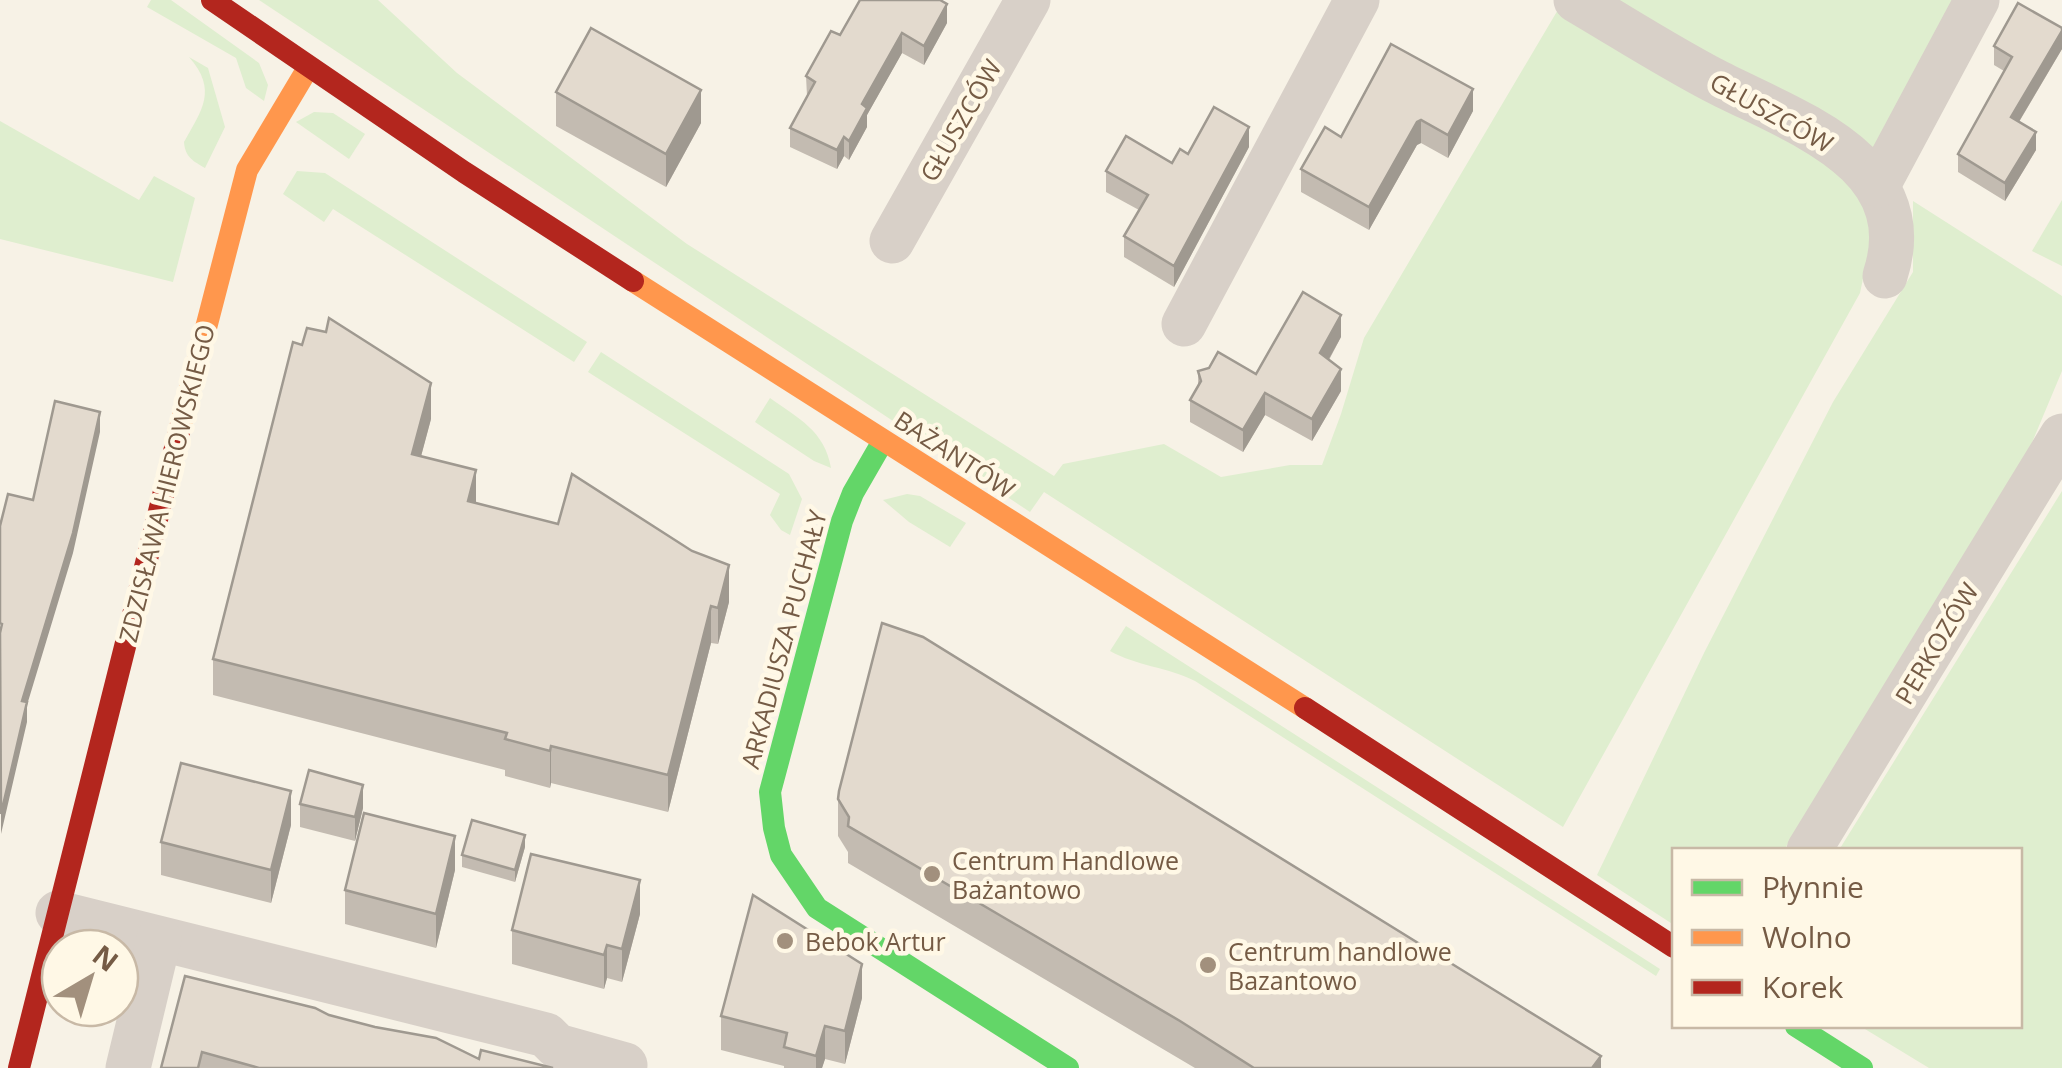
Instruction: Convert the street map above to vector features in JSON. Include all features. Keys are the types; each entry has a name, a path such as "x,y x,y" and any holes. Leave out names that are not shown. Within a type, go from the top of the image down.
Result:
{"street":[{"name":"BAŻANTÓW","path":"212,0 308,68 883,441 1202,641 1672,946"},
{"name":"GŁUSZCÓW","path":"892,241 1028,0"},
{"path":"1184,324 1357,0"},
{"name":"GŁUSZCÓW","path":"1576,0 1848,153 1878,185 1888,208 1892,254 1885,276"},
{"path":"1878,185 1977,0"},
{"name":"ZDZISŁAWA HIEROWSKIEGO","path":"19,1068 236,203 247,170 308,68"},
{"name":"PERKOZÓW","path":"1810,848 2062,436"},
{"name":"ARKADIUSZA PUCHAŁY","path":"883,441 852,492 842,520 770,792 772,834 789,874 817,908 1068,1068"},
{"path":"58,913 546,1035 557,1046 625,1064"},
{"path":"128,1068 159,939"},
{"path":"1799,1028 1862,1068"}],"green space":[{"path":"151,0 171,0 259,63 268,85 264,101 246,88 236,58 147,7"},
{"path":"259,0 378,0 457,73 687,244 1054,476 1063,464 1164,444 1221,477 1290,465 1322,465 1364,338 1559,8 1841,159 1875,221 1860,293 1563,827 1044,492 1030,512"},
{"path":"1606,0 1987,0 1893,171"},
{"path":"189,57 208,68 225,127 205,168 190,158 184,142 201,110 205,90"},
{"path":"314,112 333,113 365,134 349,159 296,122"},
{"path":"0,121 139,200 154,176 195,198 173,282 0,239"},
{"path":"297,171 325,173 587,342 574,362 333,209 324,222 283,194"},
{"path":"2062,200 2062,266 2032,251"},
{"path":"1913,201 2062,296 2062,371 2023,464 1785,848 1672,848 1672,924 1597,875 1704,653 1833,402 1913,272"},
{"path":"601,352 789,474 802,499 790,535 770,515 780,494 588,372"},
{"path":"770,398 816,435 831,468 755,422"},
{"path":"2062,491 2062,1068 1929,1068 1863,1028 2022,1028 2022,848 1840,848"},
{"path":"907,494 920,496 966,523 950,547 909,522 883,500"},
{"path":"1126,626 1660,969 1656,976 1195,681 1110,651"}],"building":[{"path":"860,0 940,0 947,4 924,46 902,33 862,104 867,108 849,141 844,137 837,150 790,128 815,82 806,76 831,31 840,35"},
{"path":"2018,3 2062,31 2011,117 2036,132 2005,183 1958,154 2012,57 1994,46"},
{"path":"591,28 701,90 666,154 556,92"},
{"path":"1391,44 1473,89 1448,135 1421,120 1417,122 1369,207 1301,169 1325,127 1341,137"},
{"path":"1214,107 1249,127 1174,266 1124,236 1148,195 1106,171 1126,136 1172,163 1180,149 1188,154"},
{"path":"1303,292 1341,315 1320,353 1341,369 1312,419 1265,393 1243,430 1190,400 1201,381 1198,371 1209,368 1218,352 1256,374"},
{"path":"329,318 431,383 412,454 476,470 468,501 558,524 572,474 692,551 729,565 718,608 711,606 668,775 551,746 550,751 505,739 507,733 213,659 293,342 302,345 307,328 326,332"},
{"path":"55,401 100,412 73,533 22,701 27,702 1,814 0,526 8,494 33,500"},
{"name":"Centrum handlowe Bazantowo","path":"882,623 923,637 1601,1056 1592,1068 1254,1068 848,826 849,817 838,799 839,791"},
{"path":"181,763 291,791 271,870 161,842"},
{"path":"309,770 363,785 355,817 300,804"},
{"path":"364,813 455,836 436,914 345,890"},
{"path":"472,820 525,835 515,870 462,855"},
{"path":"531,854 640,880 622,949 607,945 604,955 512,930"},
{"path":"753,895 862,964 845,1031 825,1026 816,1056 784,1047 787,1033 721,1016"},
{"path":"185,976 375,1027 436,1038 479,1059 481,1050 553,1068 259,1068 202,1052 198,1068 161,1068"}],"traffic: fast":[{"path":"883,441 842,521 770,792 781,855 817,908 1068,1068"},
{"path":"1799,1028 1862,1068"}],"traffic: slow":[{"path":"180,428 247,170 308,68"},
{"path":"633,281 1305,708"}],"traffic: jam":[{"path":"212,0 464,172 633,281"},
{"path":"19,1068 180,428"},
{"path":"1305,708 1672,946"}],"place":[{"name":"Centrum Handlowe Bażantowo","path":"932,874"},
{"name":"Bebok Artur","path":"785,941"},
{"name":"Centrum handlowe Bazantowo","path":"1208,965"}]}
